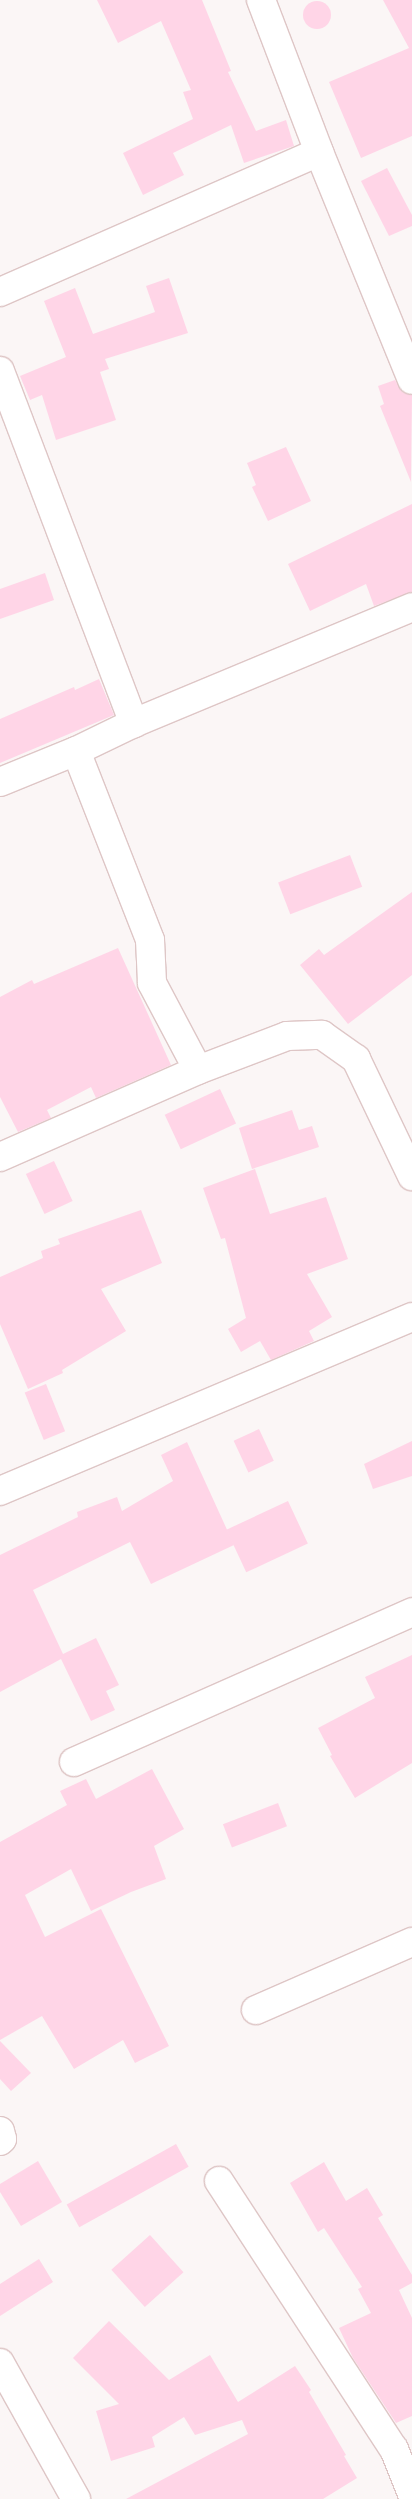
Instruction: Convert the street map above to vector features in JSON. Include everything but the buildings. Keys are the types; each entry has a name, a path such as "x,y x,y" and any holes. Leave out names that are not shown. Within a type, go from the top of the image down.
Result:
{"street":[{"path":"261,0 319,152 412,380"},
{"path":"0,292 319,152"},
{"path":"0,371 134,723"},
{"path":"0,782 76,751 134,723 412,606"},
{"path":"76,751 150,940 152,983 198,1070"},
{"path":"0,1157 198,1070 287,1036 322,1034 356,1060 412,1176"},
{"path":"0,1491 412,1317"},
{"path":"74,1762 412,1612"},
{"path":"256,2010 412,1942"},
{"path":"0,2131 2,2139 0,2141"},
{"path":"219,2181 403,2445 412,2494"},
{"path":"0,2363 76,2499"}]}
